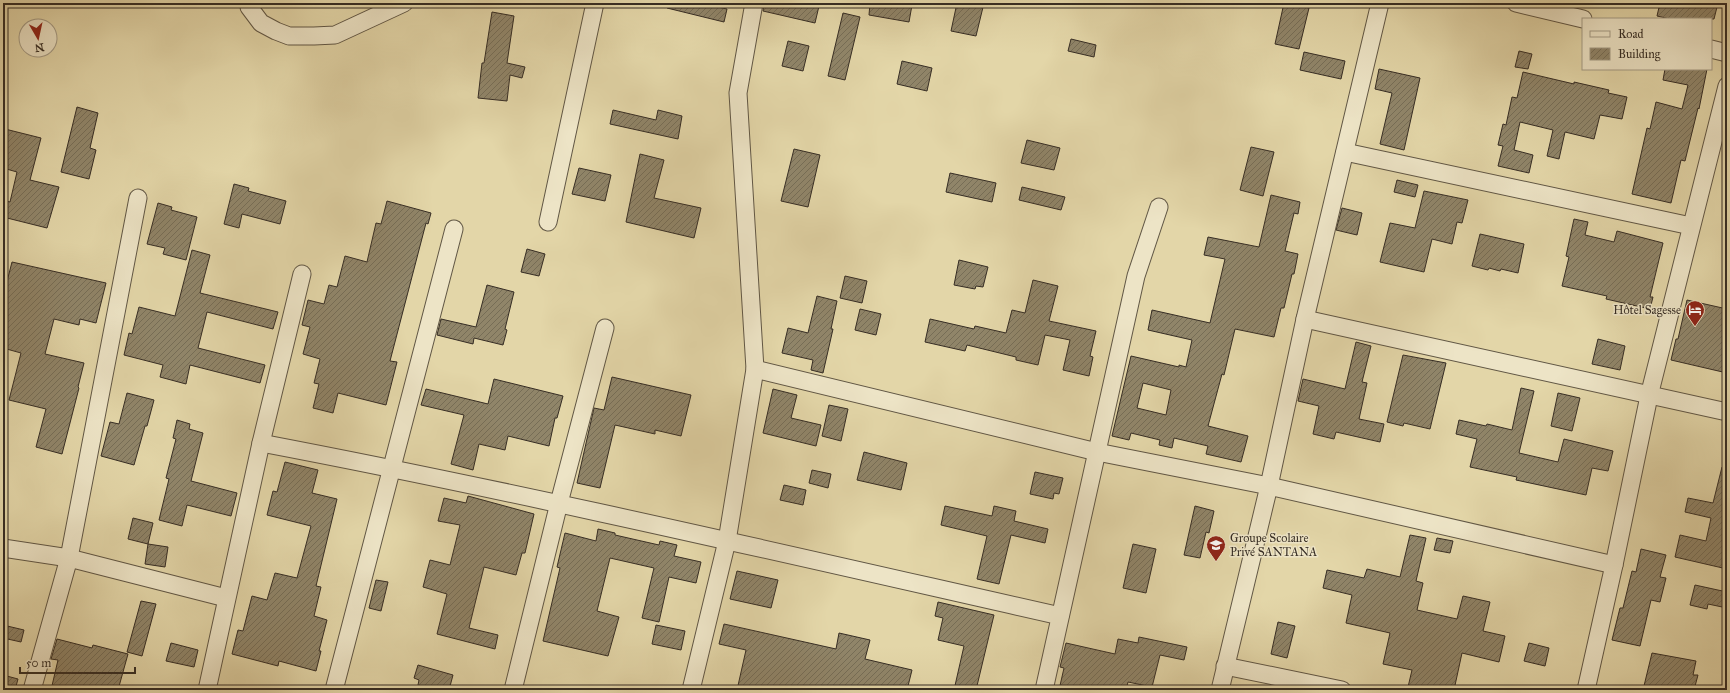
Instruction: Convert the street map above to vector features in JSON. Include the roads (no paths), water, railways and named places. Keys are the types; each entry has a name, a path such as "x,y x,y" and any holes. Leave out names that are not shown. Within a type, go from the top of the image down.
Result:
{"street":[{"path":"249,3 249,7 261,23 290,36 335,35 404,3"},
{"path":"548,222 595,3"},
{"path":"691,690 727,541 756,369 738,93 754,3"},
{"path":"1220,690 1270,486 1305,319 1380,3"},
{"path":"1516,3 1582,19"},
{"path":"1712,49 1727,53"},
{"path":"1586,690 1649,396 1727,86"},
{"path":"1345,152 1691,226"},
{"path":"32,690 69,558 138,198"},
{"path":"1044,690 1136,276 1159,207"},
{"path":"334,690 454,229"},
{"path":"207,690 261,443 302,274"},
{"path":"1305,319 1727,412"},
{"path":"513,690 559,503 605,328"},
{"path":"756,369 1097,452 1270,486 1614,564"},
{"path":"261,443 559,503 1060,616"},
{"path":"3,548 69,558 226,598"},
{"path":"1225,666 1342,690"}],"place":[{"name":"Hôtel Sagesse","path":"1695,327"},
{"name":"Groupe Scolaire Privé SANTANA","path":"1216,562"}]}
